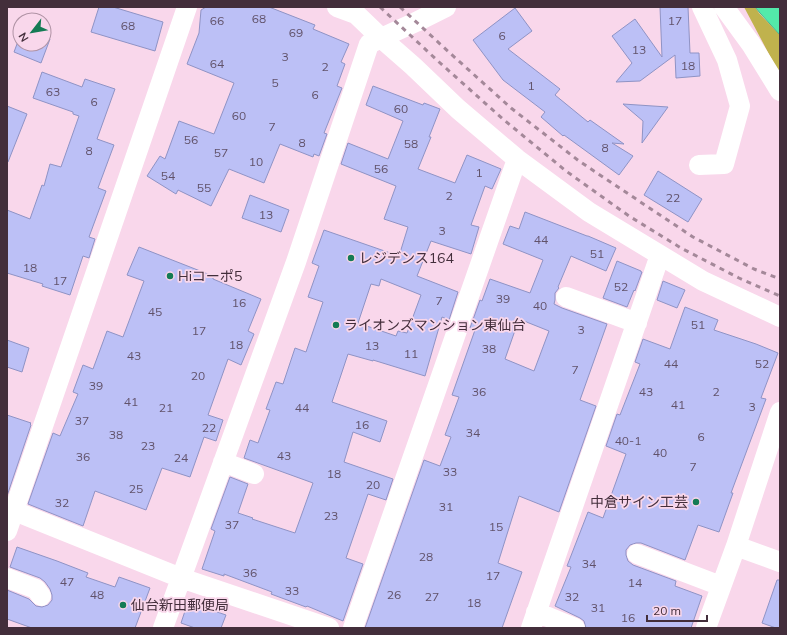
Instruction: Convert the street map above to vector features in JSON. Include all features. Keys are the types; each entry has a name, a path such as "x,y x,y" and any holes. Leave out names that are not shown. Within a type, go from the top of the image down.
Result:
{"street":[{"path":"7,531 10,509 187,7"},
{"path":"337,7 356,14 458,109 517,159 589,212 703,280 780,317"},
{"path":"163,628 296,262 369,44 446,7"},
{"path":"699,165 724,164 740,106 727,60 702,7"},
{"path":"724,7 751,44 780,91"},
{"path":"353,628 517,159"},
{"path":"576,628 534,620 660,255"},
{"path":"566,297 637,323"},
{"path":"706,628 736,546 780,412"},
{"path":"223,462 254,474"},
{"path":"10,509 181,578 329,628"},
{"path":"736,546 780,562"},
{"path":"637,554 721,586"},
{"path":"7,578 36,589 41,596"}],"shaded area":[{"path":"744,7 755,7 780,35 780,75"},
{"path":"755,7 780,7 780,35 760,13"}],"building":[{"path":"99,7 113,7 163,22 155,51 91,32"},
{"path":"206,7 269,7 315,25 313,29 349,44 341,62 345,64 337,86 342,88 324,133 327,134 319,156 314,154 313,157 280,144 264,183 229,169 211,206 178,190 176,194 147,176 160,156 165,159 179,121 214,134 234,83 187,64 199,33 201,10"},
{"path":"660,7 688,7 690,53 699,53 700,76 676,78 675,55 640,81 616,82 632,63 612,36 635,19 662,57"},
{"path":"515,8 532,31 508,49 560,89 555,95 588,122 590,120 624,144 612,143 633,156 619,175 564,135 563,136 541,117 545,112 503,80 473,40"},
{"path":"14,52 45,52 41,63"},
{"path":"42,72 82,87 85,79 115,89 97,139 114,145 98,188 106,191 89,237 95,239 89,258 83,256 70,295 42,286 43,284 7,273 7,210 30,219 42,185 44,186 50,164 61,167 79,116 73,114 73,112 33,98"},
{"path":"373,86 423,105 424,103 440,109 418,169 455,183 467,155 501,169 492,189 485,186 471,225 479,227 471,254 431,241 417,276 458,292 449,320 442,317 425,376 348,354 332,402 387,421 380,442 353,432 344,462 393,479 386,500 368,494 346,558 363,564 343,621 307,606 306,607 271,594 272,592 224,574 224,576 202,569 215,531 211,529 230,477 248,484 238,513 295,533 313,483 244,458 250,440 258,443 270,410 266,409 276,382 283,384 295,348 306,352 323,302 308,297 319,266 312,263 324,230 399,256 408,227 384,219 396,186 341,164 348,143 388,159 403,121 366,105","holes":["381,279 421,295 407,333 398,331 396,336 358,323 371,284 379,286"]},
{"path":"623,104 668,107 642,143 643,121"},
{"path":"7,106 27,114 8,162 7,162"},
{"path":"658,171 702,199 688,222 644,195"},
{"path":"250,195 289,210 281,232 242,218"},
{"path":"525,212 616,248 606,271 571,256 558,287 559,288 555,293 554,304 607,324 580,400 596,406 559,512 519,496 498,563 522,572 502,628 365,628 424,460 440,466 451,437 445,435 459,397 452,395 475,330 470,328 480,300 482,301 490,279 530,293 543,260 503,244 510,226 519,229","holes":["519,319 549,331 534,371 505,359"]},
{"path":"139,247 213,276 213,279 261,299 248,331 254,334 241,365 228,359 208,415 223,420 216,441 204,437 190,477 162,468 146,510 95,491 83,526 28,504 53,433 60,436 78,394 73,392 83,365 93,369 107,331 123,337 144,281 127,275"},
{"path":"617,261 642,272 627,307 603,298"},
{"path":"663,281 685,290 677,308 657,300"},
{"path":"685,307 718,320 714,330 778,353 761,398 766,399 731,493 733,493 719,532 698,525 685,560 641,543 630,545 626,550 628,561 633,565 676,581 675,586 702,596 691,628 586,628 584,621 580,618 555,606 571,567 567,566 588,512 603,518 626,454 606,446 617,414 620,415 640,364 635,362 643,339 670,349"},
{"path":"7,340 29,348 22,372 7,367"},
{"path":"7,415 31,423 31,425 7,496"},
{"path":"17,547 88,573 86,577 115,587 119,577 150,588 135,628 32,628 7,619 7,590 29,599 36,606 42,607 48,605 52,600 50,589 40,578 10,567"},
{"path":"777,580 780,580 780,628 762,623"},
{"path":"188,602 226,615 221,628 195,628 181,623"}],"railway":[{"path":"380,7 504,120 566,171 629,216 681,248 739,278 780,296"},
{"path":"400,7 511,108 579,161 693,237 754,269 780,279"}],"place":[{"name":"レジデンス164","path":"351,258"},
{"name":"Hiコーポ5","path":"170,276"},
{"name":"ライオンズマンション東仙台","path":"336,325"},
{"name":"中倉サイン工芸","path":"696,502"},
{"name":"仙台新田郵便局","path":"123,605"}]}
